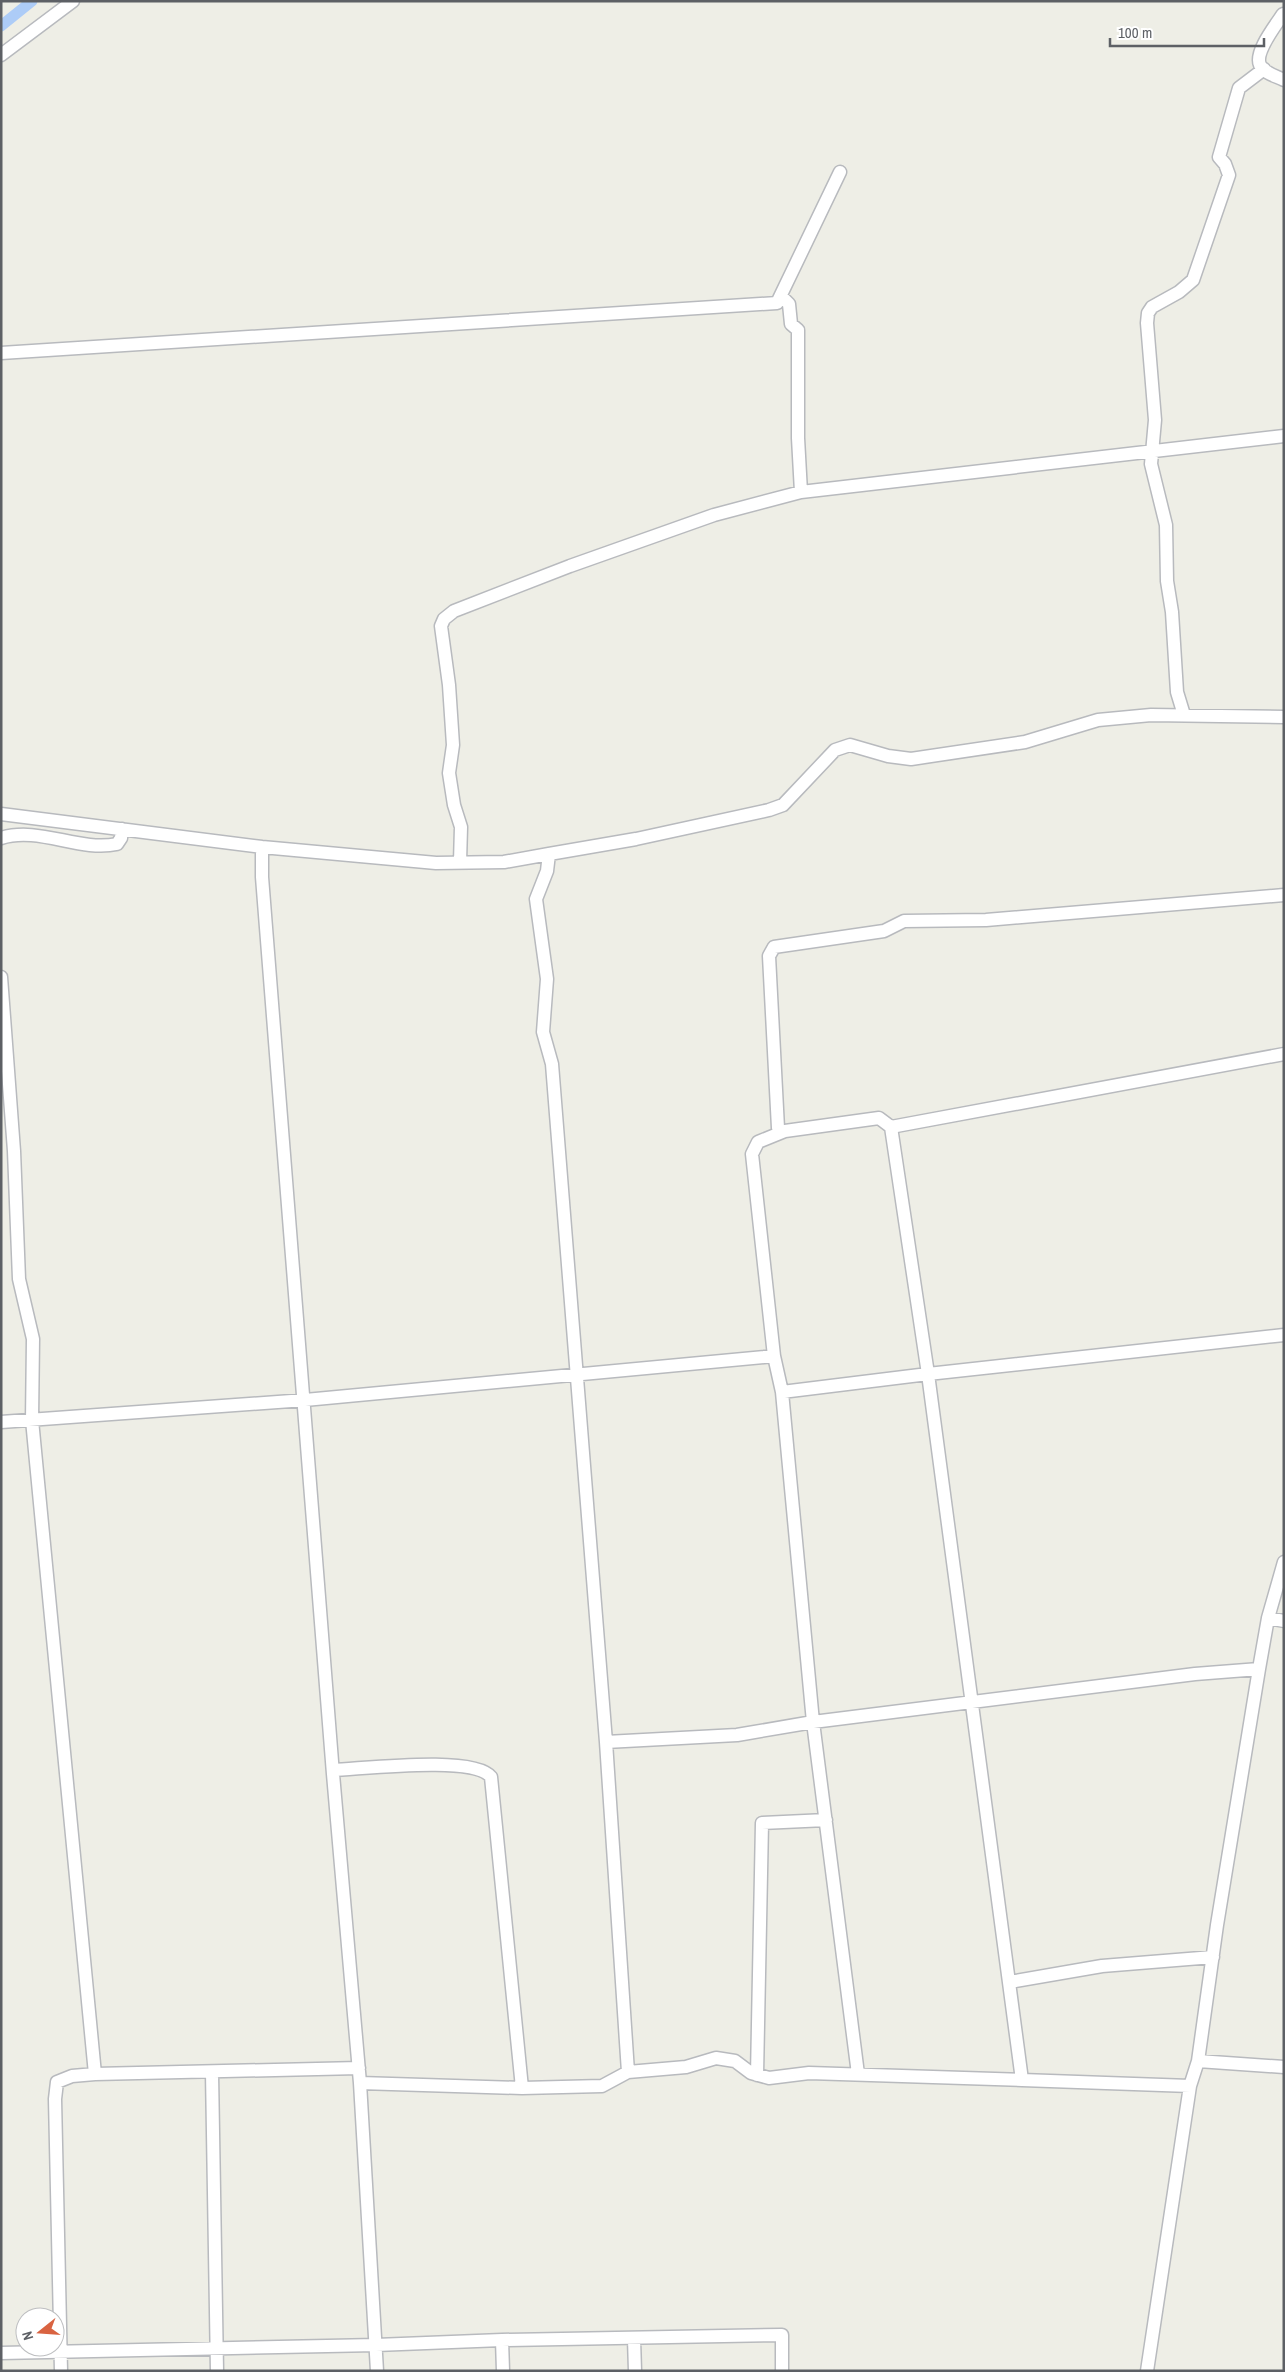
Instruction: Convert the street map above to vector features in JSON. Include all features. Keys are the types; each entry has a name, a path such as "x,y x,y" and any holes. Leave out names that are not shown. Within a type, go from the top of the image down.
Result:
{"street":[{"path":"1,55 73,1"},
{"path":"1283,14 1265,40 1259,59 1260,66 1284,80"},
{"path":"1184,715 1177,692 1168,581 1166,525 1151,464 1155,420 1146,336 1148,313 1152,307 1179,292 1193,280 1229,175 1225,164 1219,157 1239,88 1264,69"},
{"path":"1,353 777,303 840,172"},
{"path":"781,296 789,304 791,324 798,330 798,438 801,492"},
{"path":"460,862 461,827 454,805 449,773 453,745 449,685 441,626 444,619 454,611 570,566 714,515 801,492 1151,453 1284,436"},
{"path":"1,814 262,847 436,863 504,862 636,839 769,810 783,805 820,763 835,750 850,745 888,756 911,759 1025,742 1098,720 1151,715 1284,717"},
{"path":"1,838 24,835 100,846 117,844 121,838 122,829"},
{"path":"262,847 263,887 333,1770 359,2068 376,2371"},
{"path":"549,854 547,872 536,899 547,979 543,1032 552,1064 606,1742 628,2072"},
{"path":"778,1128 769,956 774,947 884,931 904,921 1005,919 1284,896"},
{"path":"1,977 14,1151 19,1279 33,1340 32,1420 95,2074"},
{"path":"891,1127 1284,1054"},
{"path":"858,2074 814,1722 782,1392 774,1356 752,1154 758,1142 785,1131 879,1118 891,1127 928,1374 1022,2080"},
{"path":"782,1392 1284,1335"},
{"path":"1,1422 305,1400 774,1356"},
{"path":"1148,2371 1190,2086 1198,2061 1259,1669 1268,1618 1284,1562"},
{"path":"1268,1618 1284,1621"},
{"path":"606,1742 738,1735 814,1722 1195,1674 1259,1669"},
{"path":"333,1770 465,1765 486,1771 491,1777 522,2088"},
{"path":"757,2075 762,1823 826,1820"},
{"path":"1010,1982 1102,1966 1213,1957"},
{"path":"360,2083 522,2088 602,2086 628,2072 686,2066 716,2058 735,2061 750,2073 769,2078 798,2073 858,2074 1190,2086"},
{"path":"1198,2061 1284,2067"},
{"path":"60,2307 57,2082 72,2076 95,2074 212,2073 359,2068"},
{"path":"212,2073 217,2371"},
{"path":"65,2353 376,2346 502,2340 782,2336 782,2371"},
{"path":"634,2339 635,2371"},
{"path":"502,2340 503,2371"},
{"path":"1,2353 15,2353"},
{"path":"61,2357 61,2371"}],"waterway":[{"path":"1,26 32,1"}]}
